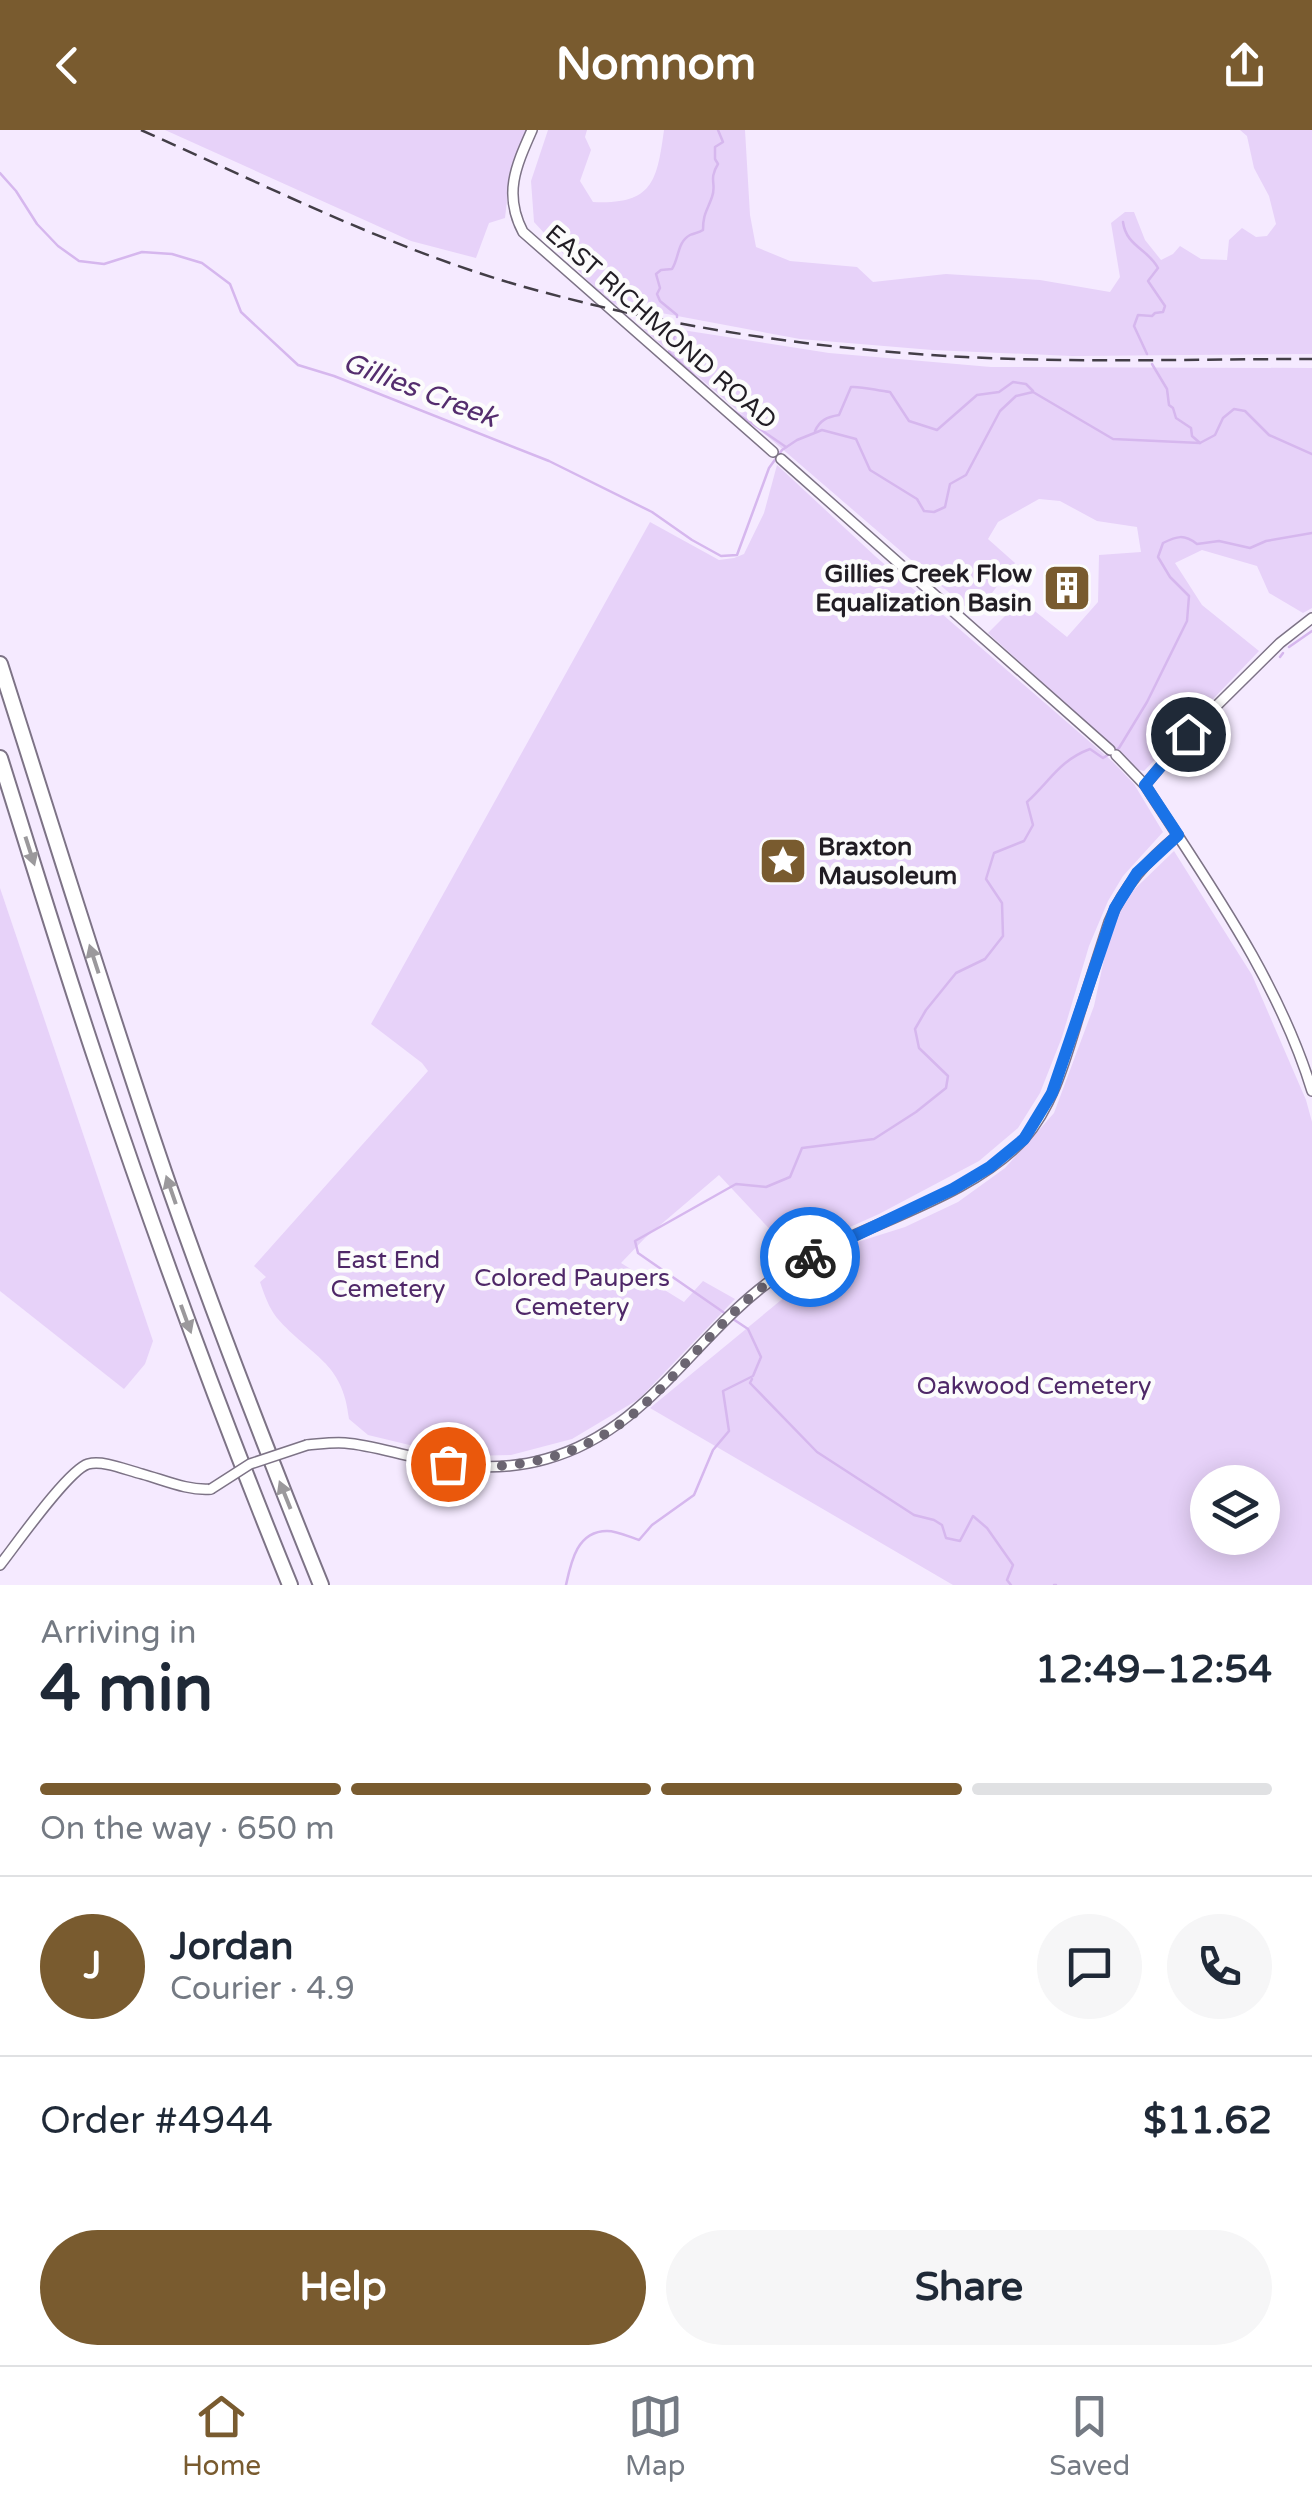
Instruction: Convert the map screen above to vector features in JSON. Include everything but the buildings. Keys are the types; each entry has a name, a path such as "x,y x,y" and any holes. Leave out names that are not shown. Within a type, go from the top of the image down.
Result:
{"highway":[{"path":"0,664 170,1189 321,1585"},
{"path":"0,758 144,1199 208,1377 290,1585"}],"street":[{"name":"EAST RICHMOND ROAD","path":"532,130 513,183 514,214 522,232 1145,785 1261,966 1290,1028 1312,1091"},
{"path":"1145,785 1188,734 1280,642 1312,618"},
{"path":"0,1566 81,1467 98,1463 212,1489 250,1464 307,1446 342,1443 448,1464 508,1466 572,1451 614,1428 643,1406 732,1313 776,1276 953,1189 990,1167 1024,1139 1052,1093 1115,908 1137,873 1178,835"}],"green space":[{"path":"165,130 527,130 510,173 505,218 489,223 476,258 411,241"},
{"path":"548,130 587,130 585,137 591,150 580,181 593,202 613,202 640,194 648,186 658,163 664,130 745,130 756,247 790,261 857,267 873,282 946,274 1040,280 1110,292 1120,277 1111,223 1125,212 1134,212 1145,240 1161,260 1180,246 1201,259 1227,260 1229,240 1242,228 1256,237 1267,236 1276,224 1269,196 1254,168 1247,136 1240,130 1312,130 1312,354 1072,356 932,350 800,339 608,303 534,222 531,181"},
{"path":"663,327 829,353 991,367 1312,368 1312,608 1303,613 1269,593 1257,566 1202,550 1175,563 1202,605 1259,651 1144,771 1139,770 988,633 1021,600 1067,637 1098,602 1099,555 1141,552 1137,527 1097,521 1060,501 1039,499 998,522 988,539 1015,563 975,615 643,329"},
{"path":"777,465 875,556 1113,762 1134,784 1163,832 1123,876 1108,901 1040,1093 1018,1128 979,1161 879,1214 792,1253 719,1175 621,1263 684,1302 703,1281 735,1299 639,1399 572,1439 511,1455 471,1456 368,1435 349,1419 346,1400 333,1372 274,1314 260,1282 266,1277 254,1266 428,1071 371,1024 650,522 719,560 744,554 764,513"},
{"name":"Oakwood Cemetery","path":"1174,851 1252,975 1312,1122 1312,1585 953,1585 650,1408 848,1245 905,1227 958,1202 1005,1168 1054,1113 1094,1006 1115,908"},
{"path":"0,888 153,1341 145,1364 124,1389 0,1291"}],"waterway":[{"path":"677,317 660,301 656,274 672,269 683,242 703,230 718,164 715,147 723,142 718,130"},
{"name":"Gillies Creek","path":"0,173 37,224 79,261 104,264 142,252 172,254 202,263 230,284 241,312 298,365 549,461 652,512 721,556 737,555 769,468 782,450 797,440 822,430 856,439 870,470 917,499 924,511 934,512 945,507 950,484 966,475 1000,411 1016,396 1033,392 1113,439 1200,443 1215,435 1223,418 1234,409 1245,411 1269,435 1312,454"},
{"path":"1123,222 1128,237 1158,268 1148,281 1165,306 1163,312 1152,316 1138,315 1134,326 1147,354"},
{"path":"676,332 669,352 714,394"},
{"path":"1152,364 1167,389 1176,418 1191,428 1192,436 1200,443"},
{"name":"Gillies Creek","path":"815,431 824,420 839,415 851,387 890,392 909,421 937,430 977,395 999,392 1013,382 1026,384 1033,391"},
{"path":"731,409 786,447"},
{"path":"726,1314 638,1253 635,1241 736,1184 766,1187 790,1177 802,1148 874,1139 946,1088 948,1076 919,1048 915,1029 956,973 985,959 1003,936 1002,903 986,879 994,853 1024,841 1033,825 1027,802 1063,765 1090,749 1103,758 1119,748 1187,621 1189,596 1170,577 1158,557 1163,543 1180,537 1197,544 1219,541 1250,548 1266,541 1312,533"},
{"path":"1289,647 1312,631"},
{"path":"1280,657 1283,653"},
{"path":"566,1585 577,1549 589,1536 611,1531 639,1540 652,1525 694,1495 713,1450 729,1431 723,1391 753,1376 761,1357 748,1329 733,1319"},
{"path":"752,1379 750,1383 817,1452 914,1515 942,1525 946,1538 960,1541 973,1516 987,1528 1013,1565 1007,1580 1011,1585"}],"railway":[{"path":"141,130 416,251 511,283 622,312 793,341 965,357 1312,359"}],"way so far":[{"path":"448,1464 526,1464 572,1451 601,1436 643,1406 744,1302 776,1276 810,1257"}],"place":[{"name":"Gillies Creek Flow Equalization Basin","path":"1067,588"},
{"name":"Braxton Mausoleum","path":"783,861"}],"route":[{"path":"810,1257 953,1189 990,1167 1024,1139 1052,1093 1121,896 1151,858 1178,835 1145,785 1188,734"}],"park label":[{"name":"East End Cemetery","path":"388,1274"},
{"name":"Colored Paupers Cemetery","path":"572,1292"}]}
